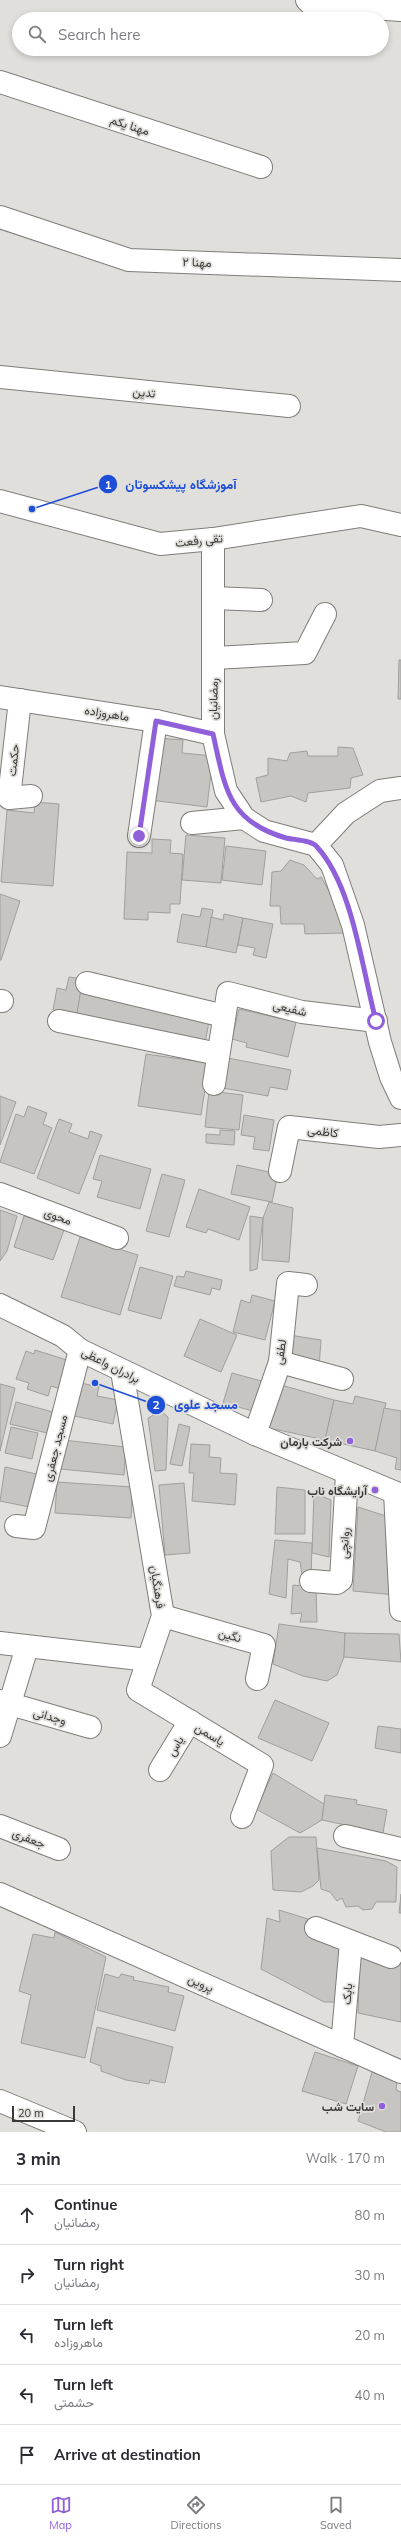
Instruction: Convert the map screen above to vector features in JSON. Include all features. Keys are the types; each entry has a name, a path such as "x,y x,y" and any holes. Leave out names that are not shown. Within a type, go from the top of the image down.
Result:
{"street":[{"path":"307,0 311,4 401,10"},
{"name":"مهنا یکم","path":"0,82 261,167"},
{"name":"مهنا ۲","path":"0,217 129,260 401,270"},
{"name":"تدین","path":"0,377 289,406"},
{"name":"تقی رفعت","path":"0,501 160,544 214,539 361,516 401,525"},
{"name":"رمضانیان","path":"214,539 213,734 226,791 244,818 264,831 316,845"},
{"path":"214,598 261,600"},
{"path":"214,658 305,653 325,614"},
{"name":"ماهروزاده","path":"10,698 156,721 213,734"},
{"name":"حکمت","path":"10,698 9,798 31,796"},
{"path":"139,836 156,721"},
{"path":"401,788 380,791 346,813 316,845 332,865 353,925 391,1077 401,1098"},
{"path":"192,823 244,818"},
{"path":"87,983 224,1016"},
{"name":"شفیعی","path":"214,1084 228,993 302,1012 376,1021"},
{"path":"59,1021 218,1054"},
{"name":"کاظمی","path":"280,1171 289,1127 379,1138 401,1135"},
{"name":"محوی","path":"0,1194 117,1238"},
{"name":"لطفی","path":"255,1434 280,1362 288,1283 306,1285"},
{"name":"برادران واعظی","path":"0,1305 63,1336 80,1350 122,1371 255,1434 347,1474 398,1494"},
{"name":"مسجد جعفری","path":"16,1526 34,1528 80,1350"},
{"path":"280,1362 342,1379"},
{"name":"فرهنگیان","path":"122,1371 163,1616 148,1660"},
{"name":"روانچی","path":"311,1581 337,1583 341,1580 347,1474"},
{"path":"398,1494 401,1610"},
{"name":"نگین","path":"163,1616 264,1645 257,1679"},
{"path":"0,1643 148,1660"},
{"path":"0,1736 5,1702 27,1647"},
{"name":"یاسمن","path":"148,1660 138,1690 262,1765 242,1817"},
{"name":"وجدانی","path":"5,1702 90,1727"},
{"name":"یاس","path":"160,1770 190,1721"},
{"name":"جعفری","path":"0,1826 58,1849"},
{"path":"345,1836 401,1849"},
{"name":"پروین","path":"0,1894 401,2072"},
{"path":"316,1928 391,1956"},
{"name":"بابک","path":"342,2046 351,1942"},
{"path":"0,2100 75,2132"}],"building":[{"path":"399,660 401,660 401,699 398,699"},
{"path":"157,738 183,740 182,753 213,756 207,807 150,800"},
{"path":"338,747 353,748 363,775 351,778 350,788 308,793 306,802 291,796 261,802 256,778 268,775 268,758 287,761 290,753 307,751 308,756 338,756"},
{"path":"35,802 59,804 53,886 1,882 7,810 34,813"},
{"path":"186,835 225,838 221,883 182,880"},
{"path":"152,839 171,840 170,853 183,854 180,904 170,904 170,913 148,912 148,920 124,919 127,852 152,853"},
{"path":"226,846 266,851 262,885 222,880"},
{"path":"290,860 304,865 317,879 321,877 341,912 344,933 305,934 304,924 281,924 280,906 270,906 272,872 281,871"},
{"path":"0,894 20,901 1,960 0,960"},
{"path":"202,908 213,910 206,947 177,942 182,914 200,917"},
{"path":"224,914 243,918 236,953 206,947 211,917 223,920"},
{"path":"243,918 273,924 266,958 253,955 255,948 238,945"},
{"path":"69,977 83,979 77,1014 53,1010 57,988 66,990"},
{"path":"81,989 209,1021 205,1044 77,1014"},
{"path":"239,1009 296,1022 288,1057 246,1047 247,1043 232,1039"},
{"path":"146,1054 209,1063 201,1115 138,1106"},
{"path":"222,1057 291,1070 287,1090 270,1087 268,1096 217,1087"},
{"path":"209,1091 243,1095 239,1130 205,1127"},
{"path":"0,1096 16,1102 0,1145"},
{"path":"28,1106 47,1113 43,1124 52,1128 34,1174 0,1162 16,1114 24,1117"},
{"path":"244,1115 274,1120 269,1151 253,1149 255,1137 241,1135"},
{"path":"59,1119 72,1124 69,1132 88,1139 90,1131 102,1135 79,1194 37,1178"},
{"path":"220,1130 235,1131 234,1145 206,1143 206,1134 220,1135"},
{"path":"100,1155 151,1169 140,1209 97,1197 102,1181 93,1179"},
{"path":"237,1165 278,1174 272,1202 231,1194"},
{"path":"162,1174 185,1180 169,1237 146,1231"},
{"path":"199,1189 250,1207 239,1240 208,1229 206,1233 186,1227"},
{"path":"269,1202 293,1208 289,1262 262,1260 263,1218"},
{"path":"0,1210 17,1216 7,1251 0,1261"},
{"path":"24,1216 64,1230 53,1260 14,1247"},
{"path":"250,1216 263,1218 257,1269 250,1271"},
{"path":"80,1237 138,1255 120,1315 61,1297"},
{"path":"140,1267 173,1276 161,1319 128,1310"},
{"path":"186,1271 222,1280 220,1290 212,1288 210,1295 174,1286 177,1276 184,1277"},
{"path":"252,1295 275,1301 265,1340 233,1332 241,1300 250,1303"},
{"path":"200,1319 237,1335 221,1372 184,1356"},
{"path":"289,1335 321,1340 319,1368 287,1358"},
{"path":"35,1350 70,1361 61,1389 51,1386 48,1396 27,1389 29,1383 16,1379 26,1351 34,1354"},
{"path":"232,1373 265,1382 257,1412 223,1403"},
{"path":"81,1383 99,1387 97,1396 118,1400 113,1424 74,1416"},
{"path":"0,1384 15,1388 0,1451"},
{"path":"281,1385 334,1400 325,1440 269,1428"},
{"path":"355,1396 386,1403 375,1451 325,1440 334,1400 353,1404"},
{"path":"16,1402 53,1412 47,1433 10,1424"},
{"path":"384,1408 401,1411 401,1470 395,1469 397,1458 375,1451"},
{"path":"161,1411 168,1417 166,1470 155,1471 148,1418"},
{"path":"179,1424 190,1427 182,1466 170,1464"},
{"path":"11,1427 38,1433 32,1459 5,1453"},
{"path":"63,1440 126,1447 124,1475 60,1469"},
{"path":"191,1444 210,1445 209,1457 221,1458 220,1473 237,1474 235,1505 192,1501 194,1473 189,1473"},
{"path":"5,1467 41,1475 34,1508 0,1501"},
{"path":"57,1482 133,1487 131,1518 55,1513"},
{"path":"184,1483 190,1553 165,1555 159,1485"},
{"path":"277,1487 305,1490 305,1534 275,1534"},
{"path":"314,1493 331,1500 329,1557 312,1553"},
{"path":"358,1507 392,1518 395,1595 353,1591"},
{"path":"275,1540 312,1543 311,1581 303,1581 300,1562 288,1559 286,1598 269,1594"},
{"path":"293,1585 316,1587 317,1622 300,1622 302,1613 291,1614"},
{"path":"279,1624 345,1633 344,1657 337,1675 327,1681 303,1676 273,1664"},
{"path":"345,1633 399,1634 401,1662 344,1657"},
{"path":"275,1700 329,1723 312,1761 258,1738"},
{"path":"378,1726 401,1729 401,1753 375,1748"},
{"path":"273,1773 324,1804 322,1820 300,1833 256,1809"},
{"path":"325,1795 357,1800 356,1804 387,1810 383,1833 322,1820"},
{"path":"289,1837 316,1837 319,1880 313,1886 301,1892 273,1890 271,1851"},
{"path":"317,1848 386,1861 397,1867 396,1902 376,1902 372,1909 363,1910 358,1906 346,1907 342,1898 337,1901 330,1892 321,1889"},
{"path":"401,1894 401,1913 399,1913"},
{"path":"279,1910 311,1920 345,1946 341,2002 324,2002 261,1969 267,1918 280,1922"},
{"path":"55,1932 106,1957 85,2058 21,2043 31,1995 19,1991 33,1934 54,1938"},
{"path":"360,1953 401,1959 401,2022 358,2013"},
{"path":"105,1974 119,1978 121,1974 134,1977 133,1980 169,1987 168,1992 184,1996 175,2031 97,2010"},
{"path":"97,2027 173,2047 165,2083 150,2080 149,2084 126,2080 101,2071 101,2066 90,2062"},
{"path":"315,2052 358,2066 346,2104 302,2091"},
{"name":"سایت شب","path":"372,2072 397,2081 396,2090 401,2092 401,2132 386,2132 358,2121"}],"place":[{"name":"آموزشگاه پیشکسوتان","path":"32,509"},
{"name":"مسجد علوی","path":"95,1383"},
{"name":"شرکت بارمان","path":"350,1441"},
{"name":"آرایشگاه ناب","path":"375,1490"},
{"name":"سایت شب","path":"382,2106"}],"route":[{"path":"139,836 156,721 213,734 226,791 244,818 264,831 316,845 332,865 353,925 368,993 376,1021"}]}
